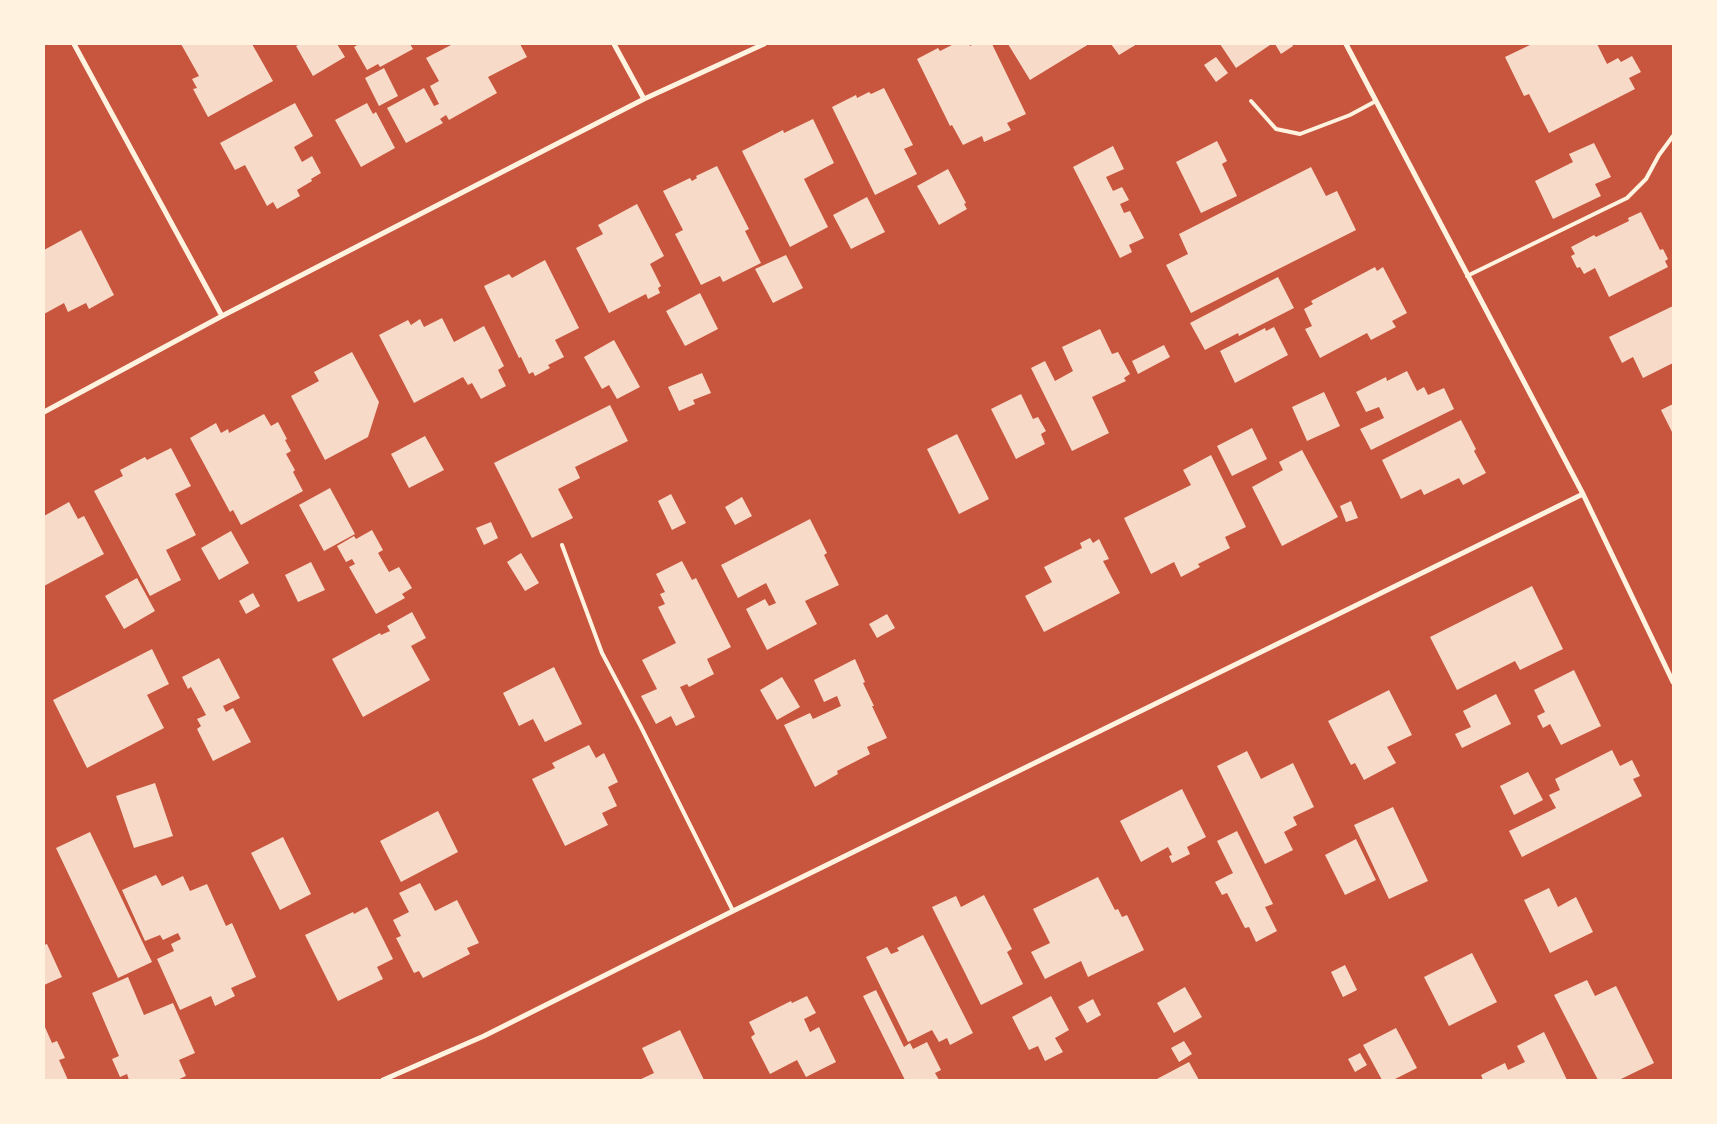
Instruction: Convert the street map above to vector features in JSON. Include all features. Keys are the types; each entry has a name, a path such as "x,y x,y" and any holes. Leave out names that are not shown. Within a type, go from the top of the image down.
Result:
{"street":[{"path":"74,44 222,316"},
{"path":"614,44 644,99"},
{"path":"44,412 222,316 644,99 764,44"},
{"path":"1346,44 1583,494 1673,682"},
{"path":"383,1080 484,1036 733,911 1583,494"}],"lane":[{"path":"1251,101 1276,129 1300,134 1350,116 1376,101"},
{"path":"1468,276 1627,198 1646,179 1659,155 1673,136"},
{"path":"562,545 602,653 733,911"}],"building":[{"path":"181,44 252,44 273,81 208,117 193,89 197,88 192,79 199,76"},
{"path":"300,44 337,44 345,57 313,76 296,46"},
{"path":"359,44 410,44 413,49 380,67 378,64 367,70 354,47"},
{"path":"453,44 520,44 527,57 488,77 497,93 449,120 446,115 440,119 443,123 406,143 387,108 424,88 434,106 439,104 430,86 439,81 426,58"},
{"path":"954,44 969,44 970,46 974,44 992,44 1026,114 1007,123 1011,130 984,142 982,136 963,145 952,125 950,126 917,59 938,48 940,51"},
{"path":"1008,44 1089,44 1030,80"},
{"path":"1111,44 1137,44 1119,55"},
{"path":"1220,44 1269,44 1270,45 1236,68"},
{"path":"1275,44 1292,44 1293,46 1281,54"},
{"path":"1532,44 1597,44 1607,64 1618,58 1621,62 1632,56 1641,72 1629,78 1635,89 1549,133 1529,94 1524,96 1505,57"},
{"path":"1216,57 1228,73 1216,82 1204,65"},
{"path":"384,68 398,96 379,106 365,78"},
{"path":"884,88 913,145 904,149 917,174 875,195 832,107 856,95 857,98"},
{"path":"295,103 313,136 294,147 302,162 312,156 321,173 297,190 300,196 277,209 273,202 267,206 245,165 235,170 220,143"},
{"path":"367,103 373,114 376,112 395,148 361,167 335,120"},
{"path":"813,119 834,163 804,179 828,227 790,247 742,151 783,130 784,133"},
{"path":"1217,141 1227,161 1222,164 1237,196 1201,213 1176,162"},
{"path":"1594,143 1611,177 1595,184 1601,196 1553,219 1535,181 1573,162 1569,154"},
{"path":"1113,146 1124,169 1106,177 1113,191 1122,187 1129,200 1120,204 1124,213 1130,211 1144,238 1129,245 1132,252 1120,258 1073,167"},
{"path":"717,166 749,229 745,231 761,263 723,282 720,276 701,285 675,234 683,230 663,191 690,178 692,181 697,178 696,176"},
{"path":"1311,167 1326,196 1337,191 1356,230 1191,313 1166,265 1188,254 1179,234"},
{"path":"948,169 966,203 964,204 967,209 939,225 917,186"},
{"path":"867,197 885,232 851,249 833,215"},
{"path":"637,204 664,256 650,264 661,286 658,288 660,293 648,299 646,294 609,313 576,248 603,234 598,225"},
{"path":"1641,212 1660,250 1663,249 1668,259 1665,261 1668,267 1609,297 1595,268 1584,274 1580,267 1577,268 1571,256 1575,254 1571,247 1594,235 1596,237 1629,221 1628,218"},
{"path":"81,230 114,295 89,309 86,303 68,312 64,303 44,314 44,250"},
{"path":"786,255 803,288 773,303 755,269"},
{"path":"545,260 579,328 555,340 564,357 548,365 550,368 535,376 533,372 529,374 521,357 519,358 484,286 509,274 512,278"},
{"path":"1375,267 1377,271 1383,267 1407,313 1392,321 1396,327 1371,340 1367,333 1320,358 1305,329 1312,326 1304,309 1313,304 1311,301"},
{"path":"1278,277 1294,308 1239,336 1238,333 1205,350 1190,323"},
{"path":"700,293 718,329 685,346 666,311"},
{"path":"1673,306 1673,363 1643,378 1633,357 1622,363 1609,337"},
{"path":"442,318 454,342 484,326 504,366 498,370 506,386 481,399 472,383 468,385 463,377 414,403 379,335 408,320 411,325 420,319 424,327"},
{"path":"1274,327 1288,355 1235,383 1220,351 1265,328 1266,331"},
{"path":"1100,329 1112,354 1118,352 1130,374 1124,378 1126,381 1092,397 1109,433 1072,451 1031,368 1045,361 1055,381 1073,371 1062,347"},
{"path":"614,340 640,387 617,399 609,385 602,389 584,357"},
{"path":"1164,345 1170,357 1138,374 1132,361"},
{"path":"352,352 379,402 368,437 325,460 291,396 319,381 314,372"},
{"path":"1407,371 1417,391 1424,387 1428,395 1444,388 1454,409 1371,450 1360,429 1384,418 1379,407 1366,412 1356,392 1386,377 1387,381"},
{"path":"702,373 711,393 693,400 695,404 679,411 668,387"},
{"path":"1324,392 1340,426 1307,441 1292,407"},
{"path":"1021,394 1033,419 1038,417 1046,431 1041,434 1045,444 1016,459 991,409"},
{"path":"1673,404 1673,434 1661,410"},
{"path":"610,405 628,441 575,467 580,478 558,489 573,518 532,538 494,463"},
{"path":"264,414 271,426 278,422 287,439 285,440 291,451 286,454 303,491 241,525 233,510 230,512 190,438 216,423 221,433 228,429 229,433"},
{"path":"1461,420 1486,473 1463,485 1459,478 1424,495 1421,489 1401,499 1382,460"},
{"path":"1252,428 1267,459 1232,476 1217,446"},
{"path":"957,434 989,499 959,514 927,449"},
{"path":"425,436 444,470 409,488 391,454"},
{"path":"171,448 191,486 175,494 196,535 166,550 181,580 150,596 94,491 123,476 120,470 145,457 147,460"},
{"path":"1302,450 1338,517 1282,546 1252,487 1283,470 1279,462"},
{"path":"1211,455 1246,527 1225,537 1230,548 1198,564 1200,567 1181,577 1174,562 1151,574 1124,518 1191,485 1183,470"},
{"path":"330,488 355,534 324,551 299,505"},
{"path":"671,494 686,523 672,530 658,501"},
{"path":"742,497 752,516 735,525 725,507"},
{"path":"1351,501 1358,518 1346,522 1340,506"},
{"path":"69,502 78,519 84,516 104,554 44,586 44,516"},
{"path":"810,519 827,553 824,555 839,585 805,601 817,624 767,650 746,609 765,599 769,606 776,603 766,583 738,598 721,565"},
{"path":"491,522 498,538 484,545 476,528"},
{"path":"372,530 383,550 378,553 389,572 399,567 412,588 402,594 405,598 376,614 349,567 355,564 352,559 346,562 337,546 354,536 356,539"},
{"path":"231,531 249,563 219,580 201,548"},
{"path":"1090,538 1093,543 1099,539 1109,559 1103,561 1120,593 1044,632 1025,596 1052,582 1044,567 1082,548 1080,543"},
{"path":"521,553 539,583 525,591 507,562"},
{"path":"682,561 692,580 696,578 731,647 707,659 714,674 689,687 687,684 680,687 695,717 676,726 671,716 656,724 641,696 657,689 642,660 676,643 658,607 665,604 660,594 665,592 656,574"},
{"path":"311,562 325,590 298,602 285,575"},
{"path":"137,578 155,611 124,629 105,596"},
{"path":"1532,586 1563,649 1520,670 1515,661 1457,690 1430,637"},
{"path":"253,593 260,606 246,614 239,601"},
{"path":"412,612 426,638 411,646 430,680 363,717 332,659 380,633 381,635 390,631 387,626"},
{"path":"887,614 895,628 877,638 869,624"},
{"path":"152,649 169,684 147,695 164,728 87,768 53,700"},
{"path":"219,658 240,698 223,706 226,712 233,708 251,742 213,761 197,729 201,726 197,719 206,715 191,687 188,689 182,677"},
{"path":"855,659 865,682 863,683 874,706 872,706 887,738 867,747 870,754 837,771 838,774 815,787 784,725 810,713 813,719 841,706 837,696 824,702 814,680"},
{"path":"554,667 582,724 545,742 533,719 519,726 503,693"},
{"path":"1574,670 1601,726 1561,745 1550,724 1543,728 1537,716 1545,712 1534,690"},
{"path":"782,677 800,707 777,720 760,690"},
{"path":"1389,690 1412,735 1387,747 1396,763 1364,780 1355,763 1351,765 1328,721"},
{"path":"1496,694 1511,724 1462,748 1455,734 1471,727 1463,711"},
{"path":"589,745 596,758 604,753 618,782 608,787 617,806 602,813 608,825 565,846 532,779 555,768 552,763"},
{"path":"1612,750 1620,766 1632,760 1640,776 1633,779 1642,796 1522,857 1509,831 1556,808 1549,795 1560,790 1555,779"},
{"path":"1247,751 1261,779 1293,763 1314,807 1293,817 1297,825 1284,832 1293,850 1265,864 1217,766"},
{"path":"1528,772 1543,800 1514,815 1500,786"},
{"path":"155,783 173,836 134,848 116,796"},
{"path":"1182,789 1206,837 1187,847 1190,854 1172,863 1169,856 1172,855 1168,847 1141,862 1120,821"},
{"path":"1393,807 1428,881 1389,899 1354,825"},
{"path":"438,811 458,852 401,882 380,841"},
{"path":"1237,831 1273,904 1265,907 1277,931 1256,942 1249,927 1245,928 1227,893 1222,895 1215,882 1233,873 1217,841"},
{"path":"90,832 152,962 118,978 56,848"},
{"path":"283,837 311,894 280,910 251,853"},
{"path":"1356,839 1376,880 1345,895 1325,855"},
{"path":"156,875 162,886 183,876 190,891 207,884 226,926 232,923 256,977 231,988 235,996 215,1006 211,996 180,1010 157,959 174,951 171,944 181,939 178,933 163,940 160,935 145,941 122,890"},
{"path":"1098,877 1115,910 1118,909 1122,917 1127,915 1144,950 1088,977 1081,961 1045,979 1031,952 1050,943 1033,909"},
{"path":"420,883 435,911 457,900 479,943 467,948 470,954 423,978 419,971 414,973 396,938 401,936 393,920 409,912 399,893"},
{"path":"1549,888 1558,907 1576,897 1593,932 1550,953 1524,900"},
{"path":"984,895 1012,949 1007,952 1023,984 981,1005 932,907 956,896 961,907"},
{"path":"367,907 393,959 377,967 383,979 338,1001 305,935"},
{"path":"923,935 973,1033 950,1045 947,1038 939,1042 932,1030 908,1042 866,957 887,947 891,954 899,951 897,948"},
{"path":"47,944 62,977 44,985 44,945"},
{"path":"1472,953 1497,1002 1449,1026 1424,977"},
{"path":"1345,965 1357,990 1343,997 1331,972"},
{"path":"128,977 144,1015 173,1003 195,1053 179,1060 186,1076 177,1080 129,1080 127,1074 120,1077 112,1059 119,1056 92,993"},
{"path":"1587,980 1595,996 1616,986 1654,1063 1619,1080 1598,1080 1554,995"},
{"path":"1185,987 1202,1017 1174,1033 1157,1003"},
{"path":"876,990 904,1047 910,1043 913,1049 927,1042 941,1070 935,1073 939,1080 905,1080 863,996"},
{"path":"807,996 816,1013 804,1019 810,1032 819,1027 836,1062 806,1077 797,1060 770,1074 751,1037 755,1034 749,1022 791,1001 792,1003"},
{"path":"1051,996 1069,1030 1055,1038 1063,1052 1045,1061 1038,1046 1029,1050 1012,1017"},
{"path":"1093,999 1101,1015 1087,1023 1078,1007"},
{"path":"44,1025 52,1043 57,1041 65,1058 59,1060 68,1080 44,1080"},
{"path":"1396,1028 1417,1068 1393,1080 1382,1080 1363,1045"},
{"path":"680,1030 704,1080 639,1080 654,1073 642,1048"},
{"path":"1544,1032 1567,1080 1483,1080 1481,1075 1505,1063 1508,1070 1525,1062 1517,1046"},
{"path":"1184,1041 1192,1054 1179,1062 1171,1048"},
{"path":"1360,1053 1367,1065 1355,1072 1348,1059"},
{"path":"1189,1062 1199,1080 1155,1080"}]}
